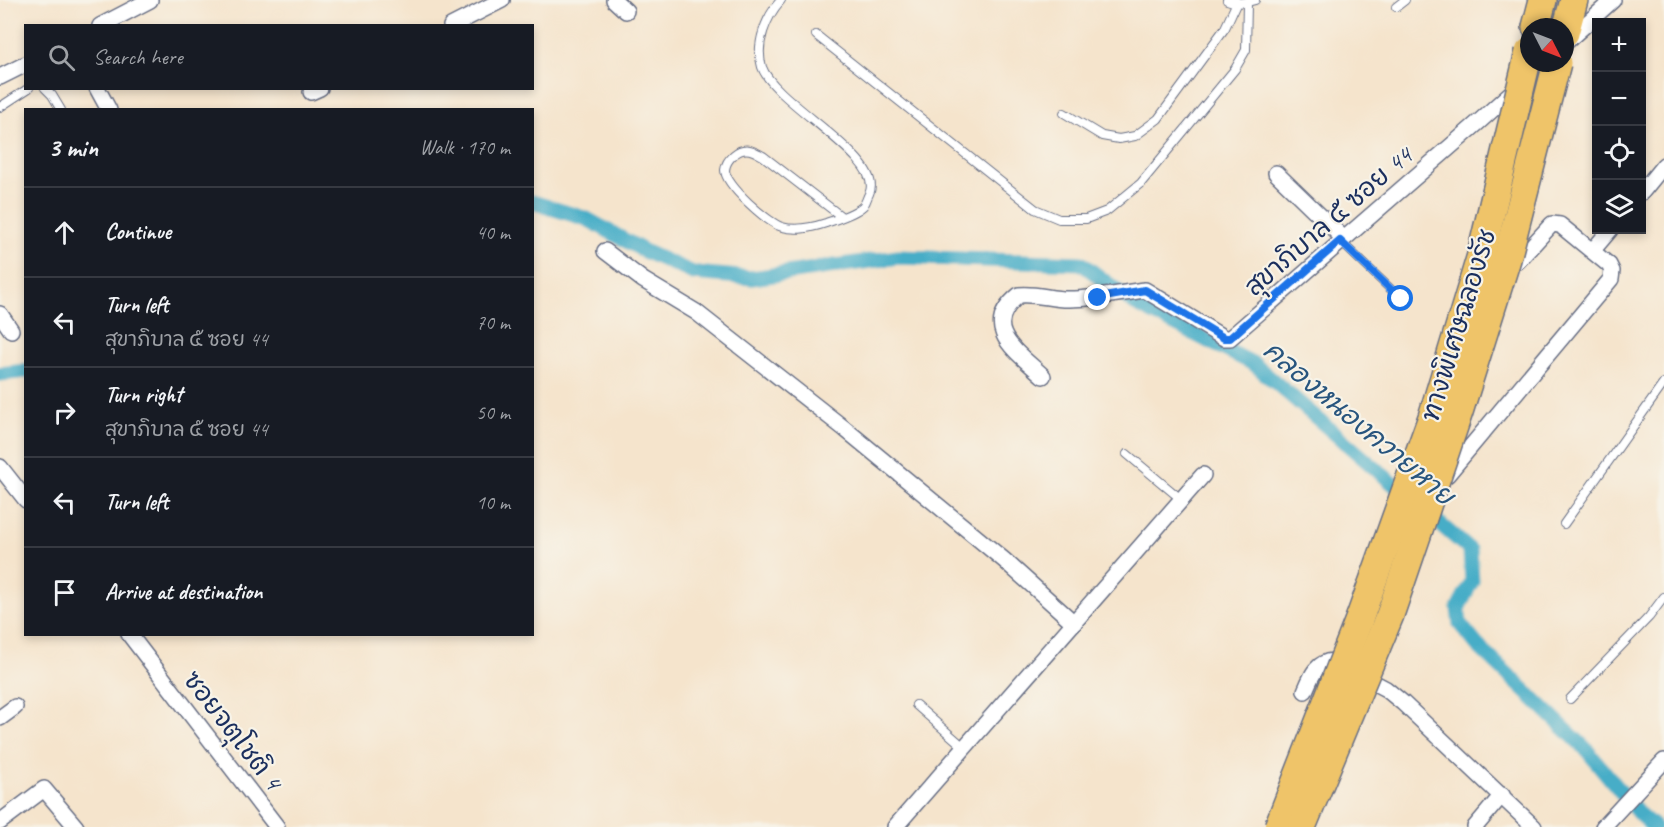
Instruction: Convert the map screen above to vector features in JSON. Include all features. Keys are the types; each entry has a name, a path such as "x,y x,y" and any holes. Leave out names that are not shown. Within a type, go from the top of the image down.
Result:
{"highway":[{"path":"1538,18 1543,0"},
{"path":"1569,18 1574,0"},
{"name":"ทางพิเศษฉลองรัช","path":"1278,827 1360,617 1432,417 1481,255 1524,72"},
{"name":"ทางพิเศษฉลองรัช","path":"1302,827 1390,615 1459,412 1507,259 1555,72"}],"street":[{"path":"104,24 150,0"},
{"path":"455,24 502,0"},
{"path":"614,0 626,11"},
{"path":"1574,35 1613,0"},
{"path":"0,77 24,65"},
{"name":"สุขาภิบาล ๕ ซอย 44","path":"1043,376 1012,348 1001,330 1000,319 1008,304 1019,295 1027,294 1068,300 1098,298 1145,290 1224,338 1230,338 1534,72"},
{"path":"98,90 108,108"},
{"path":"1646,186 1664,165"},
{"path":"1276,172 1341,240"},
{"path":"1447,475 1611,279 1612,271 1609,265 1560,225 1552,224 1518,261"},
{"path":"1593,250 1607,234"},
{"path":"605,250 644,280 712,324 845,429 1004,560 1074,623"},
{"path":"0,314 11,330"},
{"path":"0,466 24,497"},
{"path":"895,827 1203,475"},
{"name":"ซอยจตุโชติ 4","path":"131,636 277,827"},
{"path":"1305,691 1312,674 1319,665 1326,661 1333,661 1386,689 1534,827"},
{"path":"0,718 15,707"},
{"path":"1603,827 1664,761"},
{"path":"0,822 44,789 76,827"},
{"path":"1474,827 1502,795"}],"lane":[{"path":"781,0 773,9 760,38 762,68 782,93 857,157 870,176 872,189 863,206 842,217 812,228 793,229 779,226 764,217 729,181 725,171 728,161 735,153 743,149 750,149 763,156 842,217"},
{"path":"816,35 1035,209 1059,219 1086,219 1107,212 1141,183 1235,69 1246,50 1251,1 1227,0"},
{"path":"1396,8 1406,0"},
{"path":"1064,113 1102,136 1119,139 1135,136 1158,119 1225,28 1237,2"},
{"path":"0,107 26,90"},
{"path":"47,90 60,108"},
{"path":"1341,240 1401,299"},
{"path":"1564,524 1664,383"},
{"path":"1127,454 1182,500"},
{"path":"1570,699 1649,617 1664,597"},
{"path":"916,705 964,748"}],"waterway":[{"name":"คลองหนองควายหาย","path":"534,203 587,219 646,252 693,273 752,278 898,257 1081,263 1135,304 1254,364 1470,550 1472,581 1458,608 1460,624 1477,645 1585,748 1640,815 1654,827"},
{"name":"คลองหนองควายหาย","path":"0,374 24,371"}],"route":[{"path":"1098,298 1145,290 1224,338 1230,338 1340,241 1401,299"}]}
